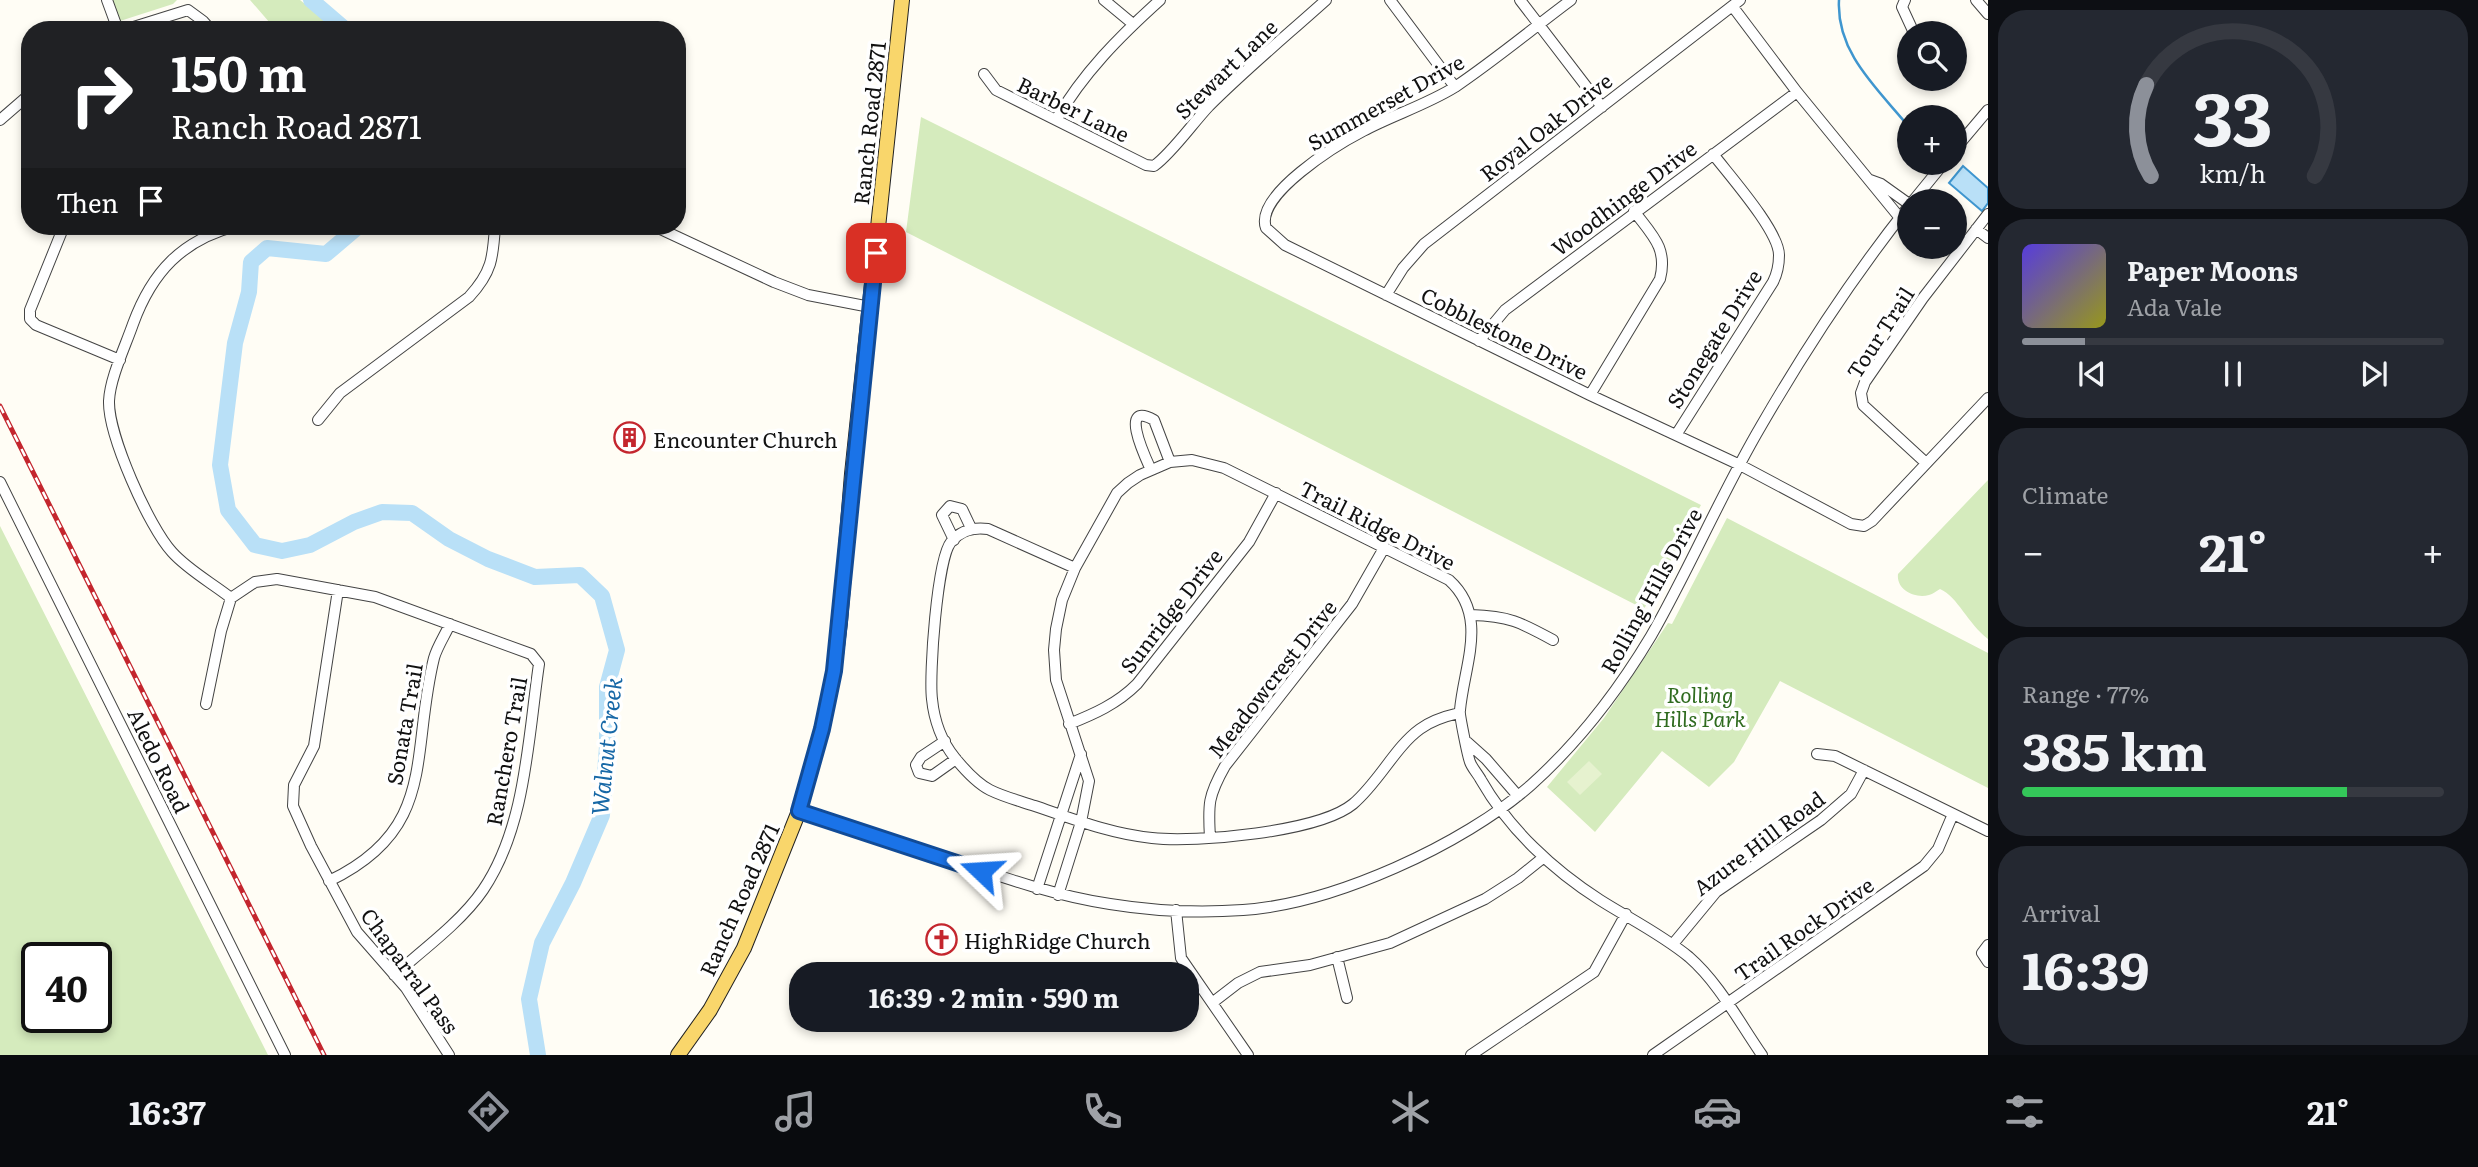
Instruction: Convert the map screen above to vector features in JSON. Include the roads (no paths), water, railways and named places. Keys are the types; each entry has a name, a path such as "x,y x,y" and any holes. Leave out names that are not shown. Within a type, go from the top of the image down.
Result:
{"main road":[{"name":"Ranch Road 2871","path":"678,1055 710,1010 744,948 799,811 822,729 834,671 902,0"}],"street":[{"path":"107,0 115,21"},
{"path":"1104,0 1133,24"},
{"path":"1056,120 1090,70 1133,24 1160,0"},
{"name":"Stewart Lane","path":"1154,166 1163,160 1189,127 1222,94 1326,0"},
{"path":"1390,0 1455,87"},
{"path":"1520,0 1602,107"},
{"name":"Summerset Drive","path":"1264,221 1268,208 1279,192 1317,159 1362,131 1455,87 1571,0"},
{"path":"1905,0 1902,7 1908,21"},
{"path":"1976,0 1988,14"},
{"path":"1736,4 1797,92 1897,215"},
{"name":"Royal Oak Drive","path":"1386,295 1403,268 1424,244 1736,4"},
{"path":"153,21 188,10 203,21"},
{"name":"Barber Lane","path":"984,74 996,90 1146,165 1154,166"},
{"name":"Woodhinge Drive","path":"1479,341 1505,310 1634,211 1797,92"},
{"path":"0,120 21,102"},
{"path":"1967,135 1988,110"},
{"name":"Stonegate Drive","path":"1675,435 1773,282 1779,255 1768,226 1713,154"},
{"name":"Rolling Hills Drive","path":"1922,189 1934,175"},
{"path":"1870,180 1897,195"},
{"path":"1590,395 1660,279 1663,267 1657,242 1634,211"},
{"name":"Tour Trail","path":"1926,463 1863,405 1861,393 1865,382 1923,298 1988,215"},
{"name":"Cobblestone Drive","path":"1264,221 1266,228 1284,245 1590,395 1740,465 1852,524 1864,527 1926,463"},
{"name":"Rolling Hills Drive","path":"799,811 1058,895 1113,905 1176,910 1246,910 1294,901 1343,887 1428,852 1518,796 1559,758 1615,692 1651,635 1760,427 1829,314 1897,222"},
{"path":"1976,229 1988,237"},
{"path":"60,235 30,310 30,319 36,325 120,360"},
{"path":"206,704 221,631 231,598 172,552 163,540 120,455 111,425 109,399 137,312 158,274 172,259 208,235"},
{"path":"318,420 340,393 469,297 481,284 493,259 494,235"},
{"path":"673,235 808,295 870,307"},
{"path":"1926,463 1988,398"},
{"path":"1151,470 1135,432 1135,424 1140,418 1154,420 1170,462"},
{"name":"Trail Ridge Drive","path":"1058,895 1081,822 1089,781 1056,680 1054,650 1062,600 1075,568 1117,493 1140,475 1170,462 1192,460 1224,468 1449,580 1462,595 1471,615"},
{"name":"Aledo Road","path":"0,482 285,1055"},
{"name":"Sunridge Drive","path":"1069,724 1124,697 1137,684 1249,542 1276,493"},
{"path":"954,540 942,514 950,506 962,509 971,528"},
{"path":"1075,568 988,529 971,528 954,540 944,558 931,677 932,701 937,727 956,759 988,789 1114,832 1154,839 1251,835 1315,821 1351,806 1377,781 1391,760 1419,729 1442,717 1459,713"},
{"name":"Meadowcrest Drive","path":"1210,838 1209,803 1213,787 1225,766 1352,604 1384,548"},
{"name":"Ranchero Trail","path":"231,598 255,582 277,579 375,597 531,654 539,664 521,786 514,822 503,856 482,892 451,925 394,975"},
{"name":"Chaparral Pass","path":"338,590 314,746 294,785 293,806 357,932 406,988 449,1055"},
{"path":"1553,640 1517,620 1471,615 1471,649 1459,713 1470,762 1486,789 1523,836 1560,872 1581,888 1673,944 1710,979 1762,1055"},
{"name":"Sonata Trail","path":"329,881 353,869 380,849 401,820 414,787 435,656 450,624"},
{"path":"945,741 921,757 916,765 919,773 932,775 956,759"},
{"path":"1467,742 1518,796"},
{"path":"1037,889 1081,754"},
{"path":"1817,754 1835,756 1988,831"},
{"name":"Azure Hill Road","path":"1673,944 1716,892 1822,820 1851,794 1864,770"},
{"name":"Trail Rock Drive","path":"1653,1055 1924,866 1938,849 1953,814"},
{"path":"1212,1003 1238,983 1260,972 1310,965 1390,943 1485,899 1544,857"},
{"path":"1176,910 1181,958 1248,1055"},
{"path":"1471,1055 1594,972 1626,914"},
{"path":"1988,945 1982,953 1988,962"},
{"path":"1337,957 1347,998"}],"water":[{"path":"1967,170 1988,188 1988,203 1982,211 1967,198 1967,189 1956,189 1949,183 1956,175 1967,175"}],"waterway":[{"name":"Walnut Creek","path":"311,0 336,21"},
{"path":"1839,0 1844,37 1852,53 1872,84 1897,113"},
{"name":"Walnut Creek","path":"348,235 326,254 267,248 251,262 249,292 235,343 220,465 228,510 255,545 282,551 310,545 354,522 382,512 412,513 449,539 488,559 535,577 580,575 602,596 617,650 607,687 607,746 602,815 573,883 542,943 529,999 538,1055"}],"railway":[{"path":"0,406 324,1055"}],"place":[{"name":"Encounter Church","path":"630,438"},
{"name":"HighRidge Church","path":"941,939"}],"park label":[{"name":"Rolling Hills Park","path":"1700,705"}]}
